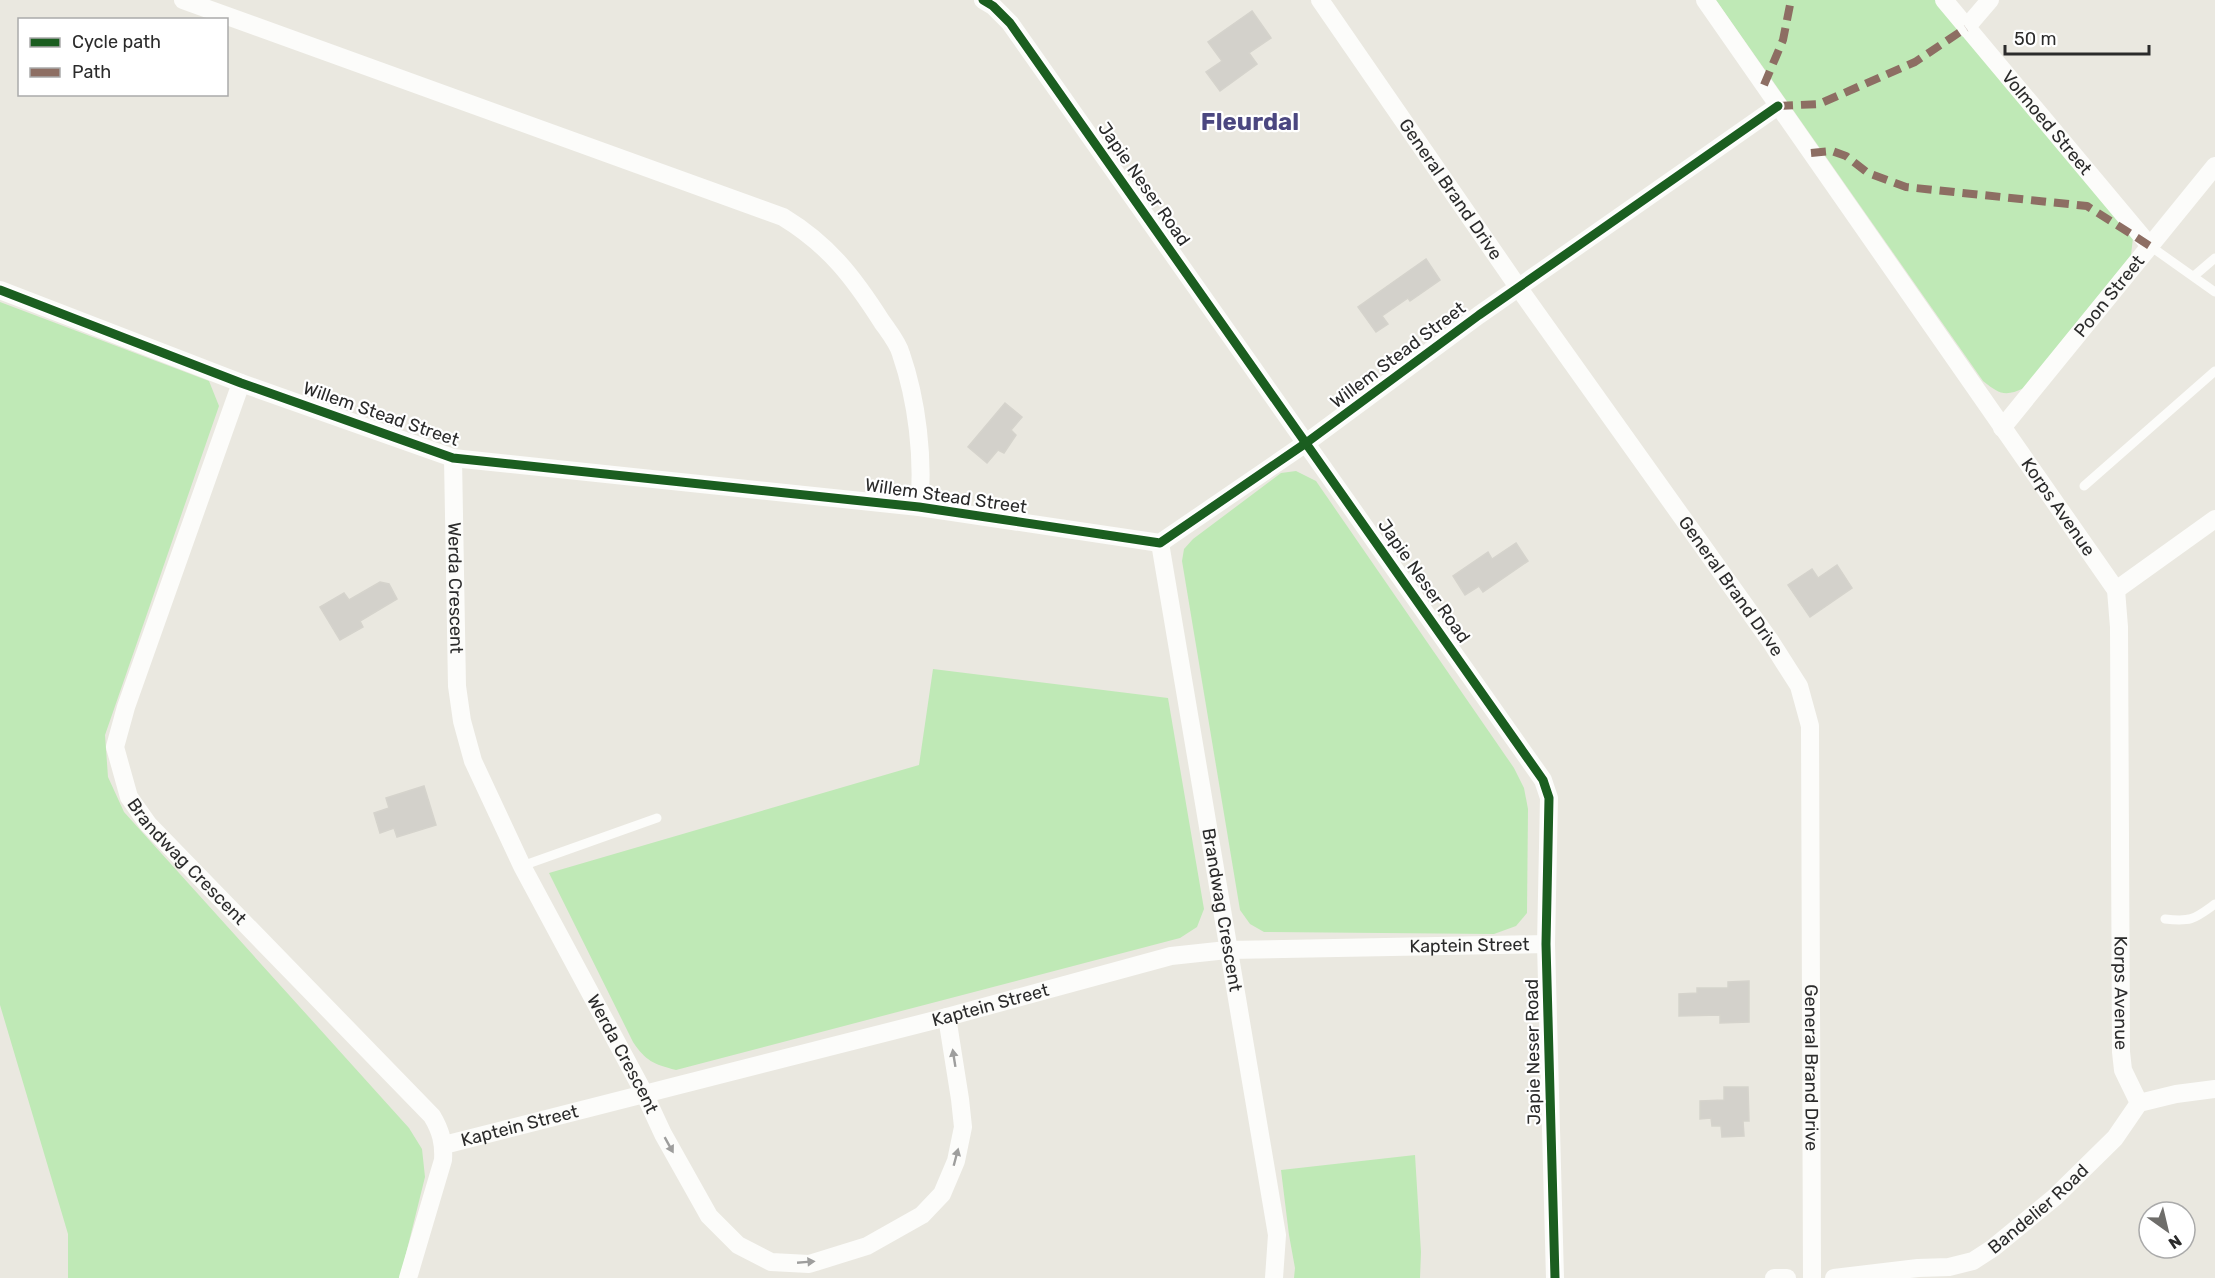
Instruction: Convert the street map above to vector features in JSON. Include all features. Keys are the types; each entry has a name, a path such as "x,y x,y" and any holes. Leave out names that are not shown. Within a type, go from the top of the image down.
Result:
{"street":[{"name":"Japie Neser Road","path":"983,0 993,6 1010,23 1543,780 1549,798 1546,944 1555,1278"},
{"name":"General Brand Drive","path":"1320,0 1518,287 1771,642 1799,686 1810,726 1812,1278"},
{"name":"Korps Avenue","path":"1705,0 2116,590 2119,627 2121,1052 2123,1070 2139,1104"},
{"name":"Volmoed Street","path":"1944,0 2150,246"},
{"path":"1966,28 1990,0"},
{"name":"Willem Stead Street","path":"192,2 783,217 808,232 846,270 901,351 913,396 922,477 919,507"},
{"name":"Willem Stead Street","path":"0,290 241,383 453,458 919,507 1160,543 1306,443 1518,287 1778,106"},
{"name":"Poon Street","path":"2002,428 2215,166"},
{"name":"Brandwag Crescent","path":"241,383 123,717 115,747 122,778 129,797 148,824 432,1116 440,1129 444,1145"},
{"name":"Werda Crescent","path":"453,458 457,686 462,721 474,761 522,866 644,1093 663,1134 709,1216 738,1245 771,1262 809,1264 867,1246 922,1215 942,1194 956,1161 963,1127 947,1017"},
{"path":"2116,590 2215,519"},
{"name":"Brandwag Crescent","path":"1160,543 1277,1235 1274,1278"},
{"name":"Kaptein Street","path":"444,1145 947,1017 1172,956 1227,950 1546,944"},
{"path":"2139,1104 2176,1094 2215,1089"},
{"name":"Bandelier Road","path":"1834,1278 1918,1268 1949,1267 1973,1261 1993,1248 2055,1197 2101,1154 2139,1104"},
{"path":"408,1278 443,1160 444,1145"},
{"path":"1774,1278 1787,1278"}],"lane":[{"path":"2150,246 2215,292"},
{"path":"2194,276 2215,258"},
{"path":"2084,486 2215,371"},
{"path":"522,866 657,818"},
{"path":"2165,919 2185,921 2194,919 2215,904"}],"green space":[{"path":"1716,0 1939,0 2133,238 2131,255 2024,388 2012,393 2002,393 1983,381"},
{"path":"0,302 209,381 219,406 105,735 108,777 124,812 409,1128 422,1149 425,1177 400,1278 68,1278 68,1234 0,1005"},
{"path":"1296,471 1316,481 1514,768 1524,788 1528,809 1527,913 1516,926 1494,934 1264,932 1250,924 1240,910 1182,561 1184,549 1193,539 1281,473"},
{"path":"933,669 1168,698 1204,909 1197,927 1180,938 676,1070 656,1064 646,1058 633,1042 549,873 919,765"},
{"path":"1415,1155 1421,1252 1420,1278 1294,1278 1295,1268 1281,1170"}],"building":[{"path":"1252,11 1271,38 1249,53 1257,64 1220,91 1206,72 1222,61 1208,42"},
{"path":"1426,259 1440,280 1410,301 1408,298 1382,316 1388,324 1376,332 1358,307"},
{"path":"1005,403 1022,417 1011,430 1016,435 1004,453 998,450 987,463 968,447"},
{"path":"1516,543 1528,561 1483,592 1479,586 1465,595 1453,576 1488,552 1492,559"},
{"path":"1837,565 1852,588 1810,617 1788,585 1812,569 1818,578"},
{"path":"380,582 389,584 397,599 360,621 363,627 340,640 320,607 344,593 349,600"},
{"path":"424,786 436,825 397,837 394,828 380,833 374,813 389,808 386,798"},
{"path":"1749,981 1749,1022 1720,1023 1720,1015 1679,1016 1679,994 1697,993 1697,988 1728,988 1728,982"},
{"path":"1724,1087 1748,1087 1749,1121 1743,1121 1744,1136 1722,1137 1721,1126 1712,1126 1711,1118 1700,1119 1700,1101 1724,1100"}],"marked path":[{"path":"1764,85 1783,40 1791,0"},
{"path":"1778,106 1819,104 1915,62 1966,28"},
{"path":"1811,153 1832,151 1846,156 1868,173 1906,187 2087,206 2150,246"}],"cycle path":[{"path":"983,0 993,6 1010,23 1543,780 1549,798 1546,944 1555,1278"},
{"path":"0,290 241,383 453,458 919,507 1160,543 1306,443 1479,315 1778,106"}],"district":[{"name":"Fleurdal","path":"1250,122"}]}
